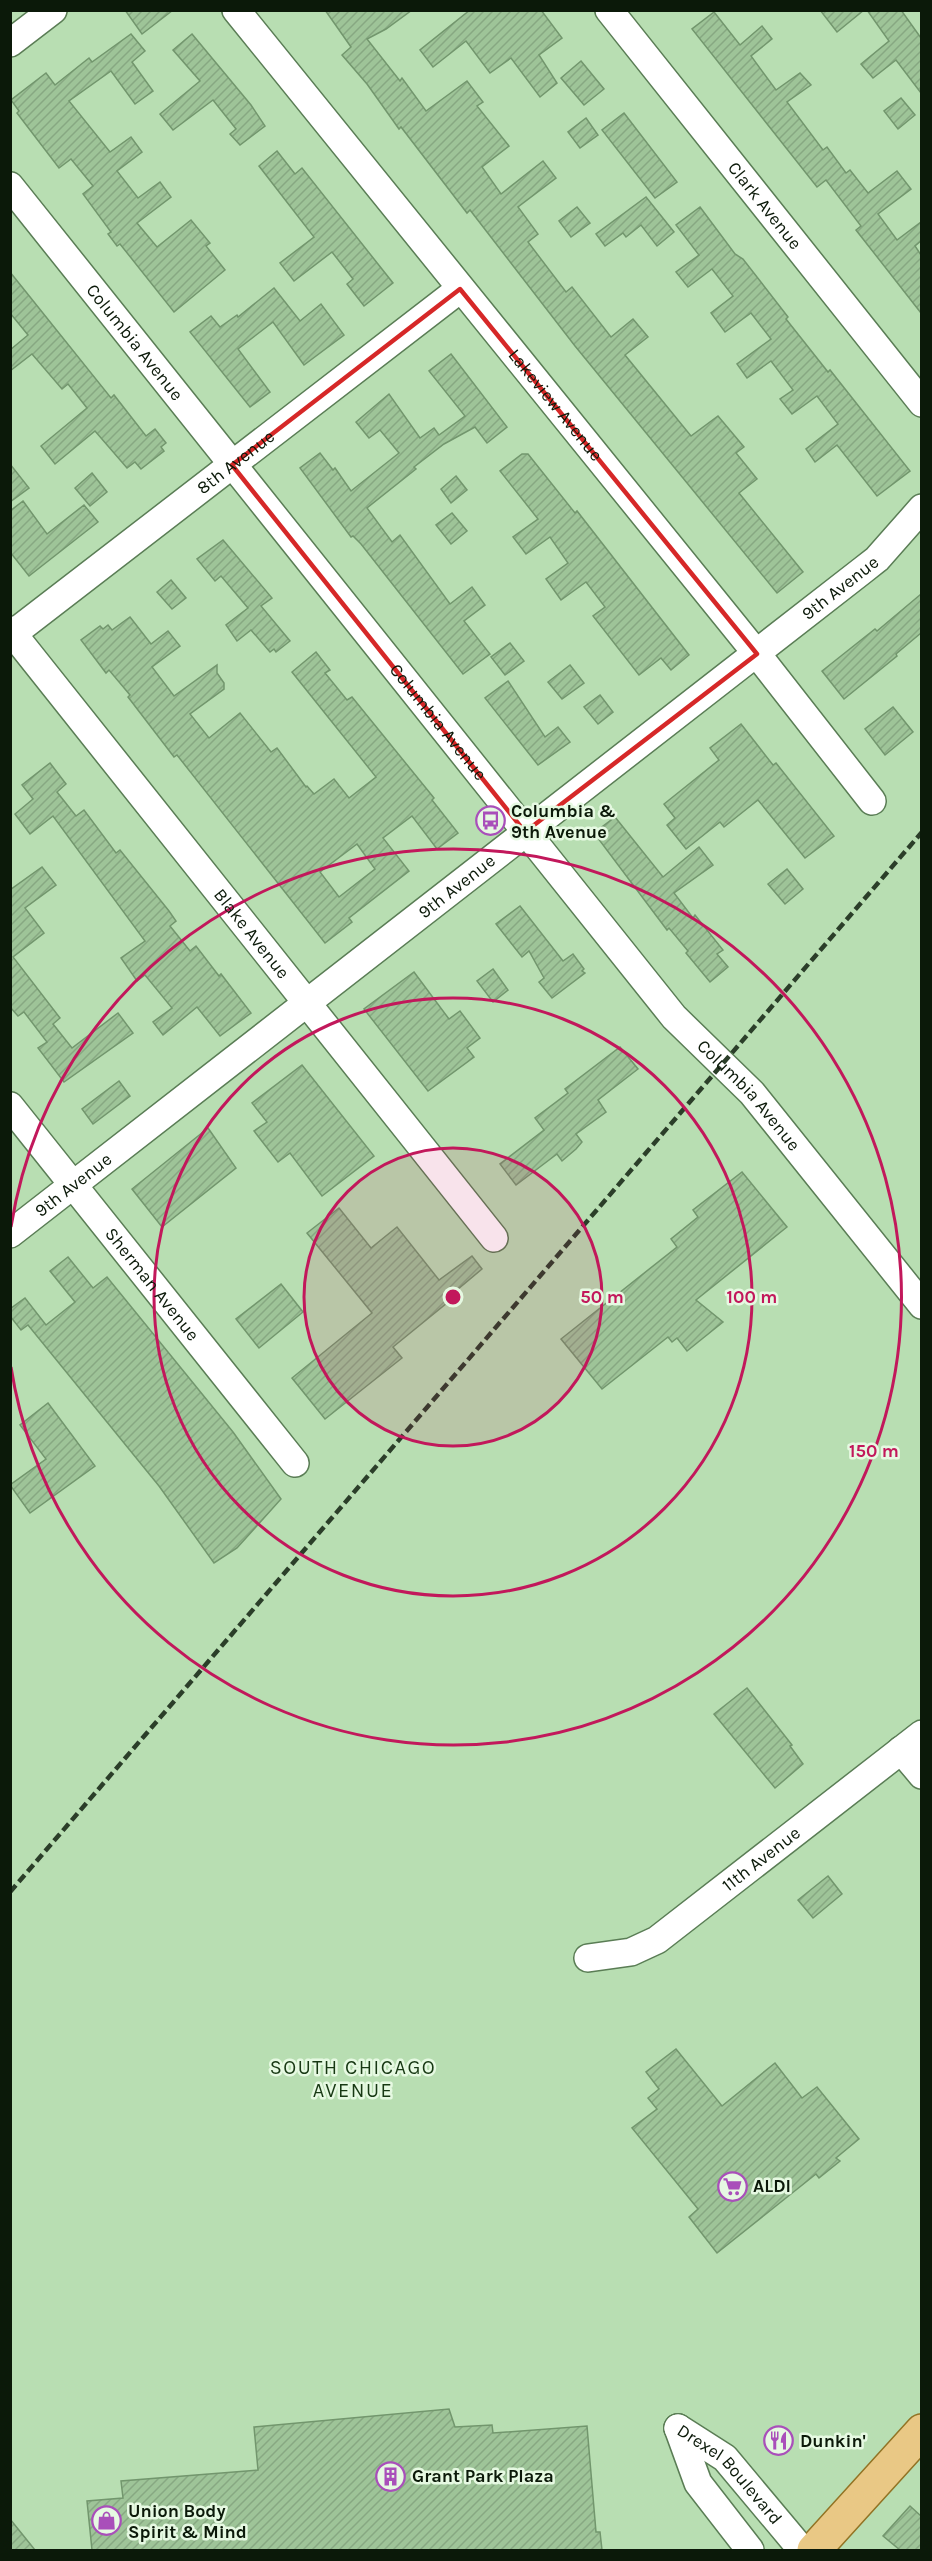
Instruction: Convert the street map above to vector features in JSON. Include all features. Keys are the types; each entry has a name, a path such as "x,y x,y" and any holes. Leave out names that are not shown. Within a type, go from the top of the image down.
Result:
{"main road":[{"path":"814,2550 921,2431"}],"street":[{"path":"10,44 53,10"},
{"name":"Lakeview Avenue","path":"236,10 757,654 872,801"},
{"name":"Clark Avenue","path":"609,10 921,403"},
{"name":"Columbia Avenue","path":"10,186 674,1017 752,1093 921,1305"},
{"name":"8th Avenue","path":"11,633 460,289"},
{"name":"9th Avenue","path":"10,1234 877,559 921,508"},
{"name":"Blake Avenue","path":"11,633 494,1238"},
{"name":"Sherman Avenue","path":"10,1106 295,1463"},
{"path":"911,1742 921,1775"},
{"name":"11th Avenue","path":"588,1958 631,1952 657,1940 911,1742"},
{"name":"Drexel Boulevard","path":"750,2550 698,2483 678,2428 725,2458 802,2550"}],"highlighted area":[{"path":"460,289 757,654 525,832 232,465"}],"building":[{"path":"125,10 173,10 142,34"},
{"path":"325,10 412,10 386,29 367,39 400,81 402,78 426,111 467,81 483,102 477,106 509,146 482,167 501,194 543,161 556,178 518,207 538,234 528,242 566,292 572,287 611,337 633,319 648,337 625,355 691,436 718,416 744,447 736,453 757,479 739,493 803,572 777,593 575,346 470,210 467,213 401,127 399,129 367,84 342,55 351,47"},
{"path":"470,10 541,10 562,38 539,55 557,83 540,97 511,58 490,73 466,41 433,67 420,50"},
{"path":"820,10 864,10 837,32"},
{"path":"867,10 901,10 921,38 921,93 896,60 873,78 861,64 889,41"},
{"path":"714,12 740,45 762,26 772,39 751,56 776,90 800,73 811,85 787,102 823,150 827,147 846,173 850,170 868,193 897,171 911,189 878,214 897,240 921,222 921,241 915,246 921,255 921,313 856,230 861,226 826,180 817,187 692,29"},
{"path":"131,34 145,51 132,62 153,91 135,104 111,71 69,101 110,152 131,137 142,152 117,171 138,198 160,182 171,197 137,223 157,247 191,220 210,243 206,246 225,270 174,312 120,244 117,246 108,234 111,232 83,194 93,186 71,159 59,168 17,113 19,111 11,100 46,73 55,85 89,58 92,62"},
{"path":"192,34 251,105 265,126 240,145 230,134 236,129 213,100 173,130 160,114 200,81 173,50"},
{"path":"581,61 604,89 584,105 561,78"},
{"path":"901,98 915,115 898,129 884,111"},
{"path":"624,113 677,182 655,198 602,130"},
{"path":"586,118 598,135 580,148 568,132"},
{"path":"277,151 295,174 302,168 393,283 364,306 347,284 353,279 332,252 294,281 280,263 314,237 259,166"},
{"path":"646,197 674,232 657,246 641,225 626,237 623,233 605,246 596,234"},
{"path":"577,207 590,223 571,237 559,221"},
{"path":"700,207 735,254 743,259 788,317 786,319 828,372 830,370 910,471 877,496 837,445 815,462 806,449 838,424 817,396 792,414 780,399 793,390 771,361 747,378 737,364 771,339 751,313 725,332 711,313 733,296 712,269 688,287 676,272 699,255 676,225"},
{"path":"10,272 111,398 114,395 146,436 155,429 166,443 161,447 164,451 141,469 135,462 127,468 95,431 55,464 41,446 87,408 68,384 62,389 32,354 10,371 10,350 28,335 10,313"},
{"path":"274,288 300,321 321,304 344,335 304,365 273,322 238,349 270,392 250,407 190,332 211,316 220,327 237,315 238,317"},
{"path":"451,354 507,427 487,443 475,427 444,444 367,508 392,542 400,535 450,604 472,587 485,605 464,621 490,654 463,674 361,544 353,536 351,537 300,468 320,453 333,470 335,468 351,491 399,453 380,430 369,438 356,422 389,394 420,438 434,428 439,435 465,416 429,371"},
{"path":"522,454 528,454 575,513 577,511 689,655 671,670 661,658 639,675 593,616 605,607 586,582 561,600 546,579 568,563 550,537 526,554 513,537 538,519 500,471"},
{"path":"10,464 29,488 10,502"},
{"path":"92,473 107,492 90,506 75,488"},
{"path":"456,476 467,490 451,503 441,489"},
{"path":"23,501 47,534 84,505 98,522 29,576 10,552 10,511"},
{"path":"452,513 467,531 451,544 436,525"},
{"path":"223,540 272,598 261,606 290,641 276,652 274,649 270,652 251,630 237,641 226,625 248,608 221,576 215,581 197,559"},
{"path":"171,580 186,598 172,609 157,592"},
{"path":"921,594 921,633 896,654 897,656 844,699 822,671 875,629 877,631"},
{"path":"130,617 151,644 168,631 180,646 152,667 174,696 217,665 217,673 224,683 224,689 190,714 209,738 240,713 271,752 277,748 306,787 314,794 334,779 349,798 376,777 292,672 316,652 330,670 325,673 347,700 352,697 434,798 432,800 458,833 437,849 412,816 383,838 409,871 349,918 352,922 325,943 177,755 174,757 128,697 130,695 109,670 106,673 81,640 100,626 103,629 108,625 112,630","holes":["357,844 375,869 339,897 320,872"]},
{"path":"510,643 524,661 505,675 491,657"},
{"path":"570,665 584,683 562,699 548,682"},
{"path":"508,681 545,737 558,727 570,742 538,765 485,698"},
{"path":"600,695 613,712 598,724 584,707"},
{"path":"893,707 913,732 885,755 865,729"},
{"path":"741,724 773,765 776,763 834,836 805,858 758,800 724,827 720,822 686,849 667,825 675,818 664,804 719,760 710,748"},
{"path":"50,763 66,784 57,792 76,816 84,810 116,853 120,850 176,921 170,926 190,951 196,946 251,1013 220,1036 197,1007 163,1035 153,1022 172,1008 145,975 137,981 121,958 145,941 53,816 30,834 15,814 33,799 22,785"},
{"path":"615,817 663,877 699,847 713,865 674,893 693,918 695,915 723,950 717,954 728,967 710,982 669,928 667,930 594,833"},
{"path":"42,867 56,885 25,908 44,933 13,957 60,1018 53,1024 72,1048 118,1013 133,1033 64,1082 38,1048 47,1042 24,1012 18,1016 10,1007 10,890"},
{"path":"787,869 803,889 785,904 768,884"},
{"path":"520,906 563,961 573,954 584,969 582,971 585,973 552,998 539,982 544,978 529,951 522,957 496,924"},
{"path":"493,969 508,990 493,1002 477,981"},
{"path":"414,972 449,1019 460,1011 480,1038 467,1048 474,1057 428,1091 364,1009"},
{"path":"620,1047 638,1069 598,1100 606,1112 576,1134 582,1142 562,1161 557,1154 516,1185 500,1164 544,1130 535,1118 568,1093 565,1089"},
{"path":"302,1065 374,1156 322,1196 290,1153 278,1162 254,1131 267,1122 252,1103"},
{"path":"119,1081 130,1096 93,1124 82,1109"},
{"path":"208,1128 236,1168 162,1227 132,1189"},
{"path":"742,1172 787,1227 696,1300 723,1322 687,1351 677,1338 672,1342 668,1337 602,1389 561,1339 677,1247 671,1239 698,1217 693,1210"},
{"path":"339,1208 371,1248 397,1227 439,1280 472,1256 482,1269 451,1295 453,1298 393,1347 402,1358 325,1419 292,1378 372,1313 307,1233"},
{"path":"68,1257 93,1288 107,1277 233,1432 281,1499 237,1548 214,1563 159,1486 28,1325 21,1330 10,1316 10,1309 25,1298 46,1325 75,1302 50,1271"},
{"path":"281,1284 303,1312 259,1348 236,1319"},
{"path":"48,1403 95,1466 30,1513 10,1485 46,1459 20,1425"},
{"path":"747,1688 792,1745 790,1746 803,1764 775,1788 714,1714"},
{"path":"828,1876 842,1894 813,1918 798,1900"},
{"path":"676,2049 722,2106 775,2063 802,2098 817,2087 859,2139 836,2158 840,2161 819,2178 816,2174 717,2253 689,2217 698,2209 632,2128 657,2109 648,2098 659,2089 646,2072"},
{"name":"Grant Park Plaza","path":"449,2409 455,2427 492,2425 493,2433 587,2426 596,2532 600,2532 602,2550 92,2550 87,2501 123,2498 121,2481 258,2470 254,2427"},
{"path":"910,2506 921,2516 921,2550 900,2550 883,2536"},
{"path":"10,2519 35,2550 10,2550"}],"railway":[{"path":"10,1892 922,832"}],"place":[{"name":"Columbia & 9th Avenue","path":"490,821"},
{"name":"ALDI","path":"732,2186"},
{"name":"Dunkin'","path":"779,2441"},
{"name":"Grant Park Plaza","path":"391,2476"},
{"name":"Union Body Spirit & Mind","path":"107,2521"}],"district":[{"name":"SOUTH CHICAGO AVENUE","path":"353,2078"}]}
